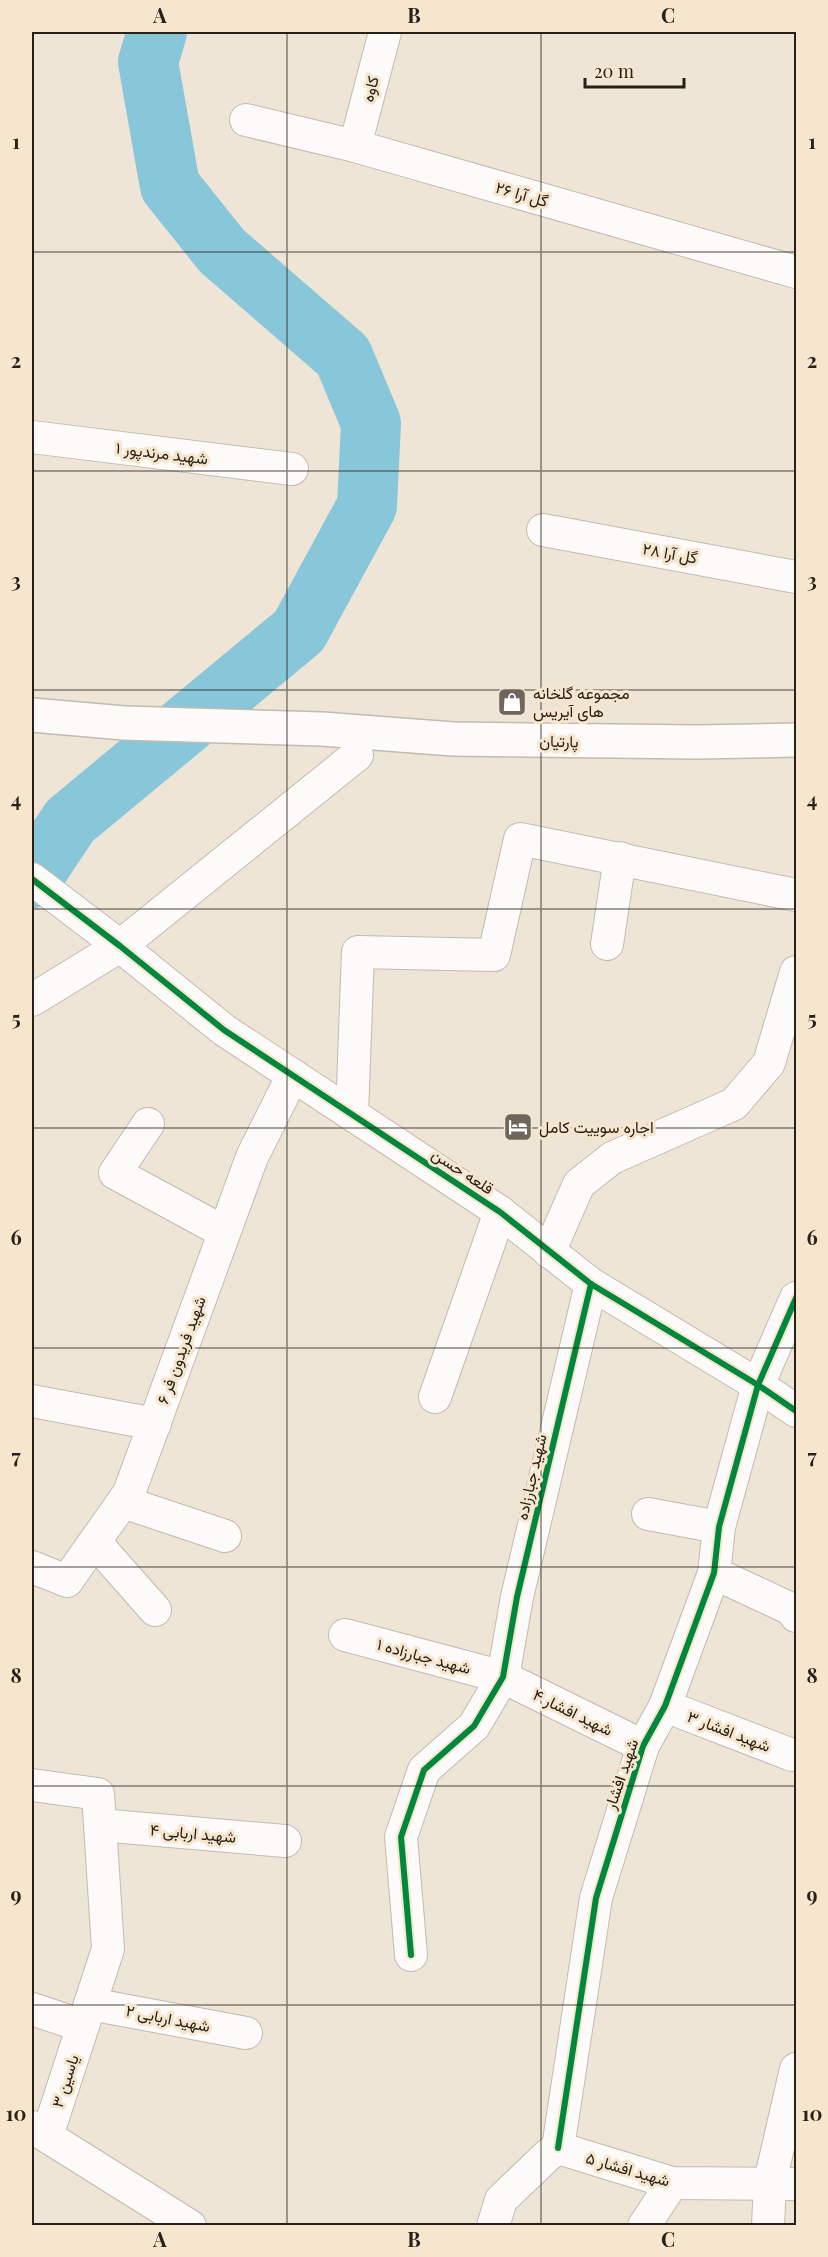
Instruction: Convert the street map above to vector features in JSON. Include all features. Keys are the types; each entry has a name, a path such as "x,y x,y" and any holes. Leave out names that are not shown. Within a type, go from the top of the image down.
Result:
{"main road":[{"name":"پارتیان","path":"32,715 124,723 322,729 453,739 543,742 796,740"}],"street":[{"name":"کاوه","path":"356,146 385,32"},
{"name":"۲۶ گل آرا","path":"246,120 356,146 796,272"},
{"name":"شهید مرندپور ۱","path":"32,437 292,469"},
{"name":"۲۸ گل آرا","path":"543,530 796,577"},
{"path":"32,1000 120,946 357,755"},
{"path":"352,1114 358,952 494,955 520,839 796,895"},
{"path":"607,944 620,858"},
{"name":"قلعه حسن","path":"32,879 224,1030 500,1212 591,1284 758,1385 796,1411"},
{"path":"549,1252 579,1184 612,1158 735,1104 783,1059 796,972"},
{"name":"شهید فریدون فر ۶","path":"32,1568 67,1581 129,1493 252,1157 292,1075"},
{"path":"148,1124 115,1173 225,1232"},
{"path":"435,1397 500,1212"},
{"name":"شهید جبارزاده","path":"503,1677 517,1597 591,1284"},
{"name":"شهید افشار","path":"558,2148 596,1898 643,1746 665,1706 714,1573 719,1527 758,1385 795,1303"},
{"path":"32,1401 155,1424"},
{"path":"123,1502 225,1536"},
{"path":"648,1514 719,1527"},
{"path":"95,1542 155,1610"},
{"path":"714,1573 791,1610 796,1616"},
{"name":"۱ شهید جبارزاده","path":"345,1635 503,1677"},
{"path":"411,1955 401,1837 424,1770 474,1726 503,1677"},
{"name":"۴ شهید افشار","path":"503,1677 643,1746"},
{"name":"۳ شهید افشار","path":"665,1706 792,1755"},
{"name":"یاسین ۳","path":"32,1785 98,1794 108,1948 87,2015 39,2132"},
{"name":"شهید اربابی ۴","path":"100,1825 285,1841"},
{"name":"شهید اربابی ۲","path":"32,2009 246,2033"},
{"path":"768,2226 783,2183 796,2069"},
{"path":"39,2132 190,2226"},
{"path":"492,2226 501,2200 558,2148"},
{"name":"۵ شهید افشار","path":"558,2148 672,2183 783,2183"},
{"path":"644,2226 672,2183"}],"waterway":[{"path":"32,878 70,821 299,631 367,506 371,423 343,356 222,251 170,186 148,62 157,32"}],"cycle path":[{"path":"32,879 224,1030 500,1212 591,1284 758,1385 796,1411"},
{"path":"411,1955 401,1837 424,1770 474,1726 503,1677 517,1597 591,1284"},
{"path":"558,2148 596,1898 643,1746 665,1706 714,1573 719,1527 758,1385 796,1298"}],"place":[{"name":"مجموعه گلخانه های آیریس","path":"512,702"},
{"name":"اجاره سوییت کامل","path":"518,1127"}]}
